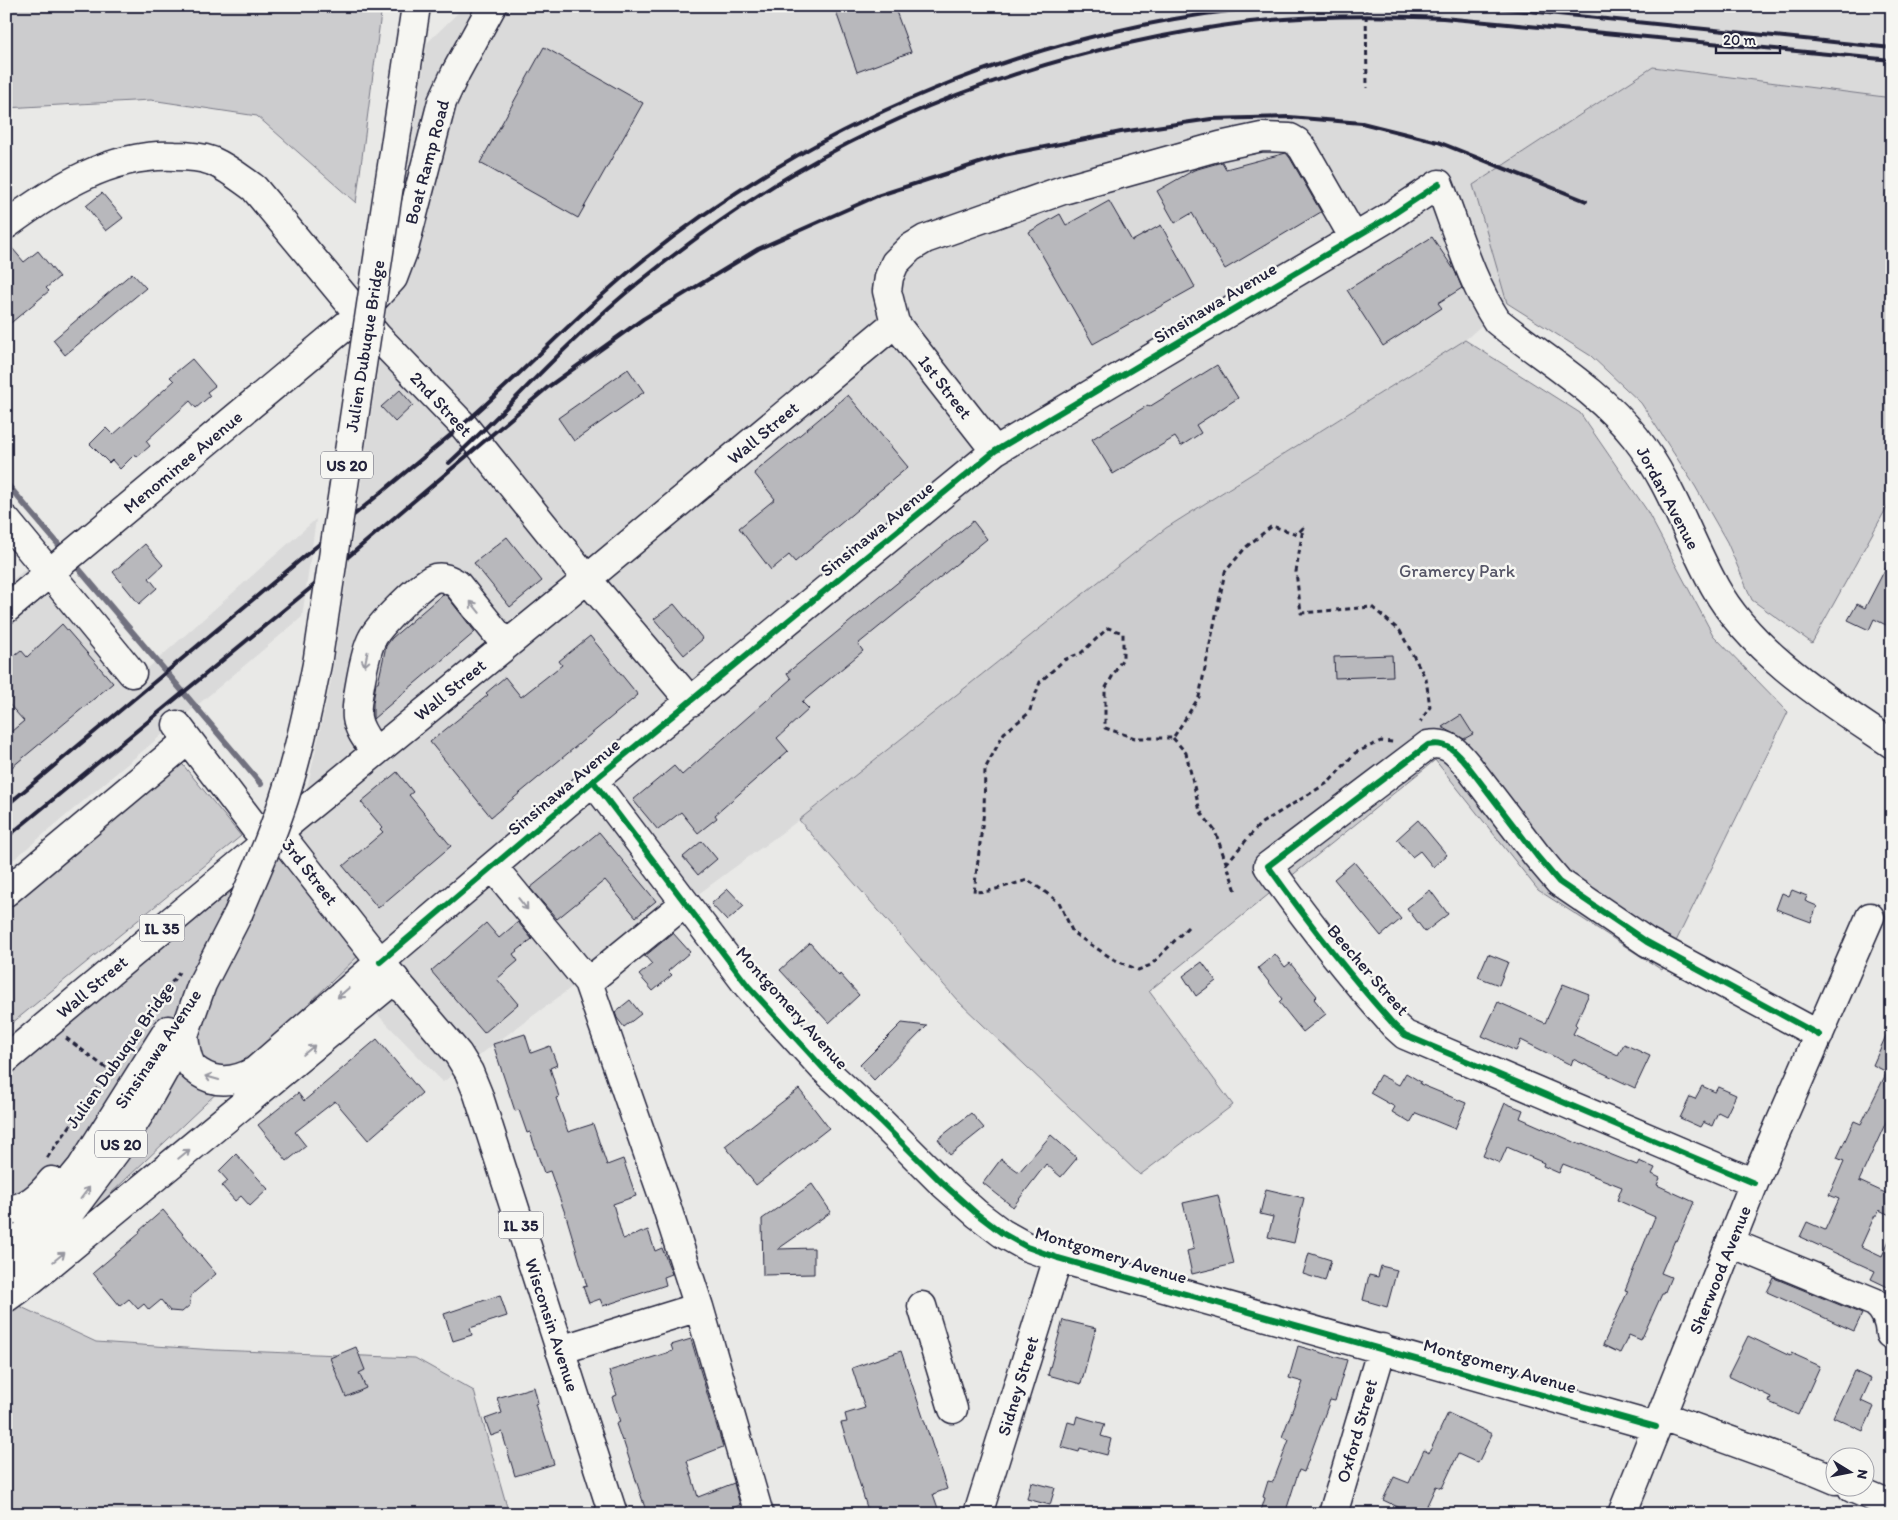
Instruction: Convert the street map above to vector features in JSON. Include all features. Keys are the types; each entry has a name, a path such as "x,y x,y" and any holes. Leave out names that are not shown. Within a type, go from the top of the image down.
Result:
{"main road":[{"name":"Julien Dubuque Bridge","path":"191,977 238,914 266,848 288,787 304,726 316,673 416,6"},
{"name":"Boat Ramp Road","path":"360,314 393,278 404,249 442,102 492,6"},
{"path":"895,323 887,291 889,277 895,263 910,248 925,239 1063,190 1220,146 1262,137 1290,138 1297,142 1303,149 1354,238"},
{"name":"2nd Street","path":"6,225 35,203 69,182 133,158 159,155 187,156 211,161 232,171 254,188 377,336 463,425 587,579 691,702"},
{"name":"Sinsinawa Avenue","path":"387,970 493,866 996,451 1354,238 1439,184"},
{"name":"Jordan Avenue","path":"1439,184 1477,284 1487,306 1497,321 1582,384 1610,409 1636,439 1657,472 1716,589 1737,619 1764,648 1803,682 1892,744"},
{"name":"Menominee Avenue","path":"6,609 360,314"},
{"name":"1st Street","path":"895,323 996,451"},
{"name":"Wall Street","path":"6,1059 895,323"},
{"path":"6,520 56,569 132,672"},
{"path":"375,752 360,729 356,712 371,640 382,624 429,581 441,577 449,579 456,584 506,645"},
{"name":"3rd Street","path":"6,892 183,732 256,828 278,832 387,970"},
{"name":"Beecher Street","path":"1754,1183 1405,1034 1389,1020 1342,966 1308,923 1268,866 1428,745 1437,743 1448,746 1456,751 1536,856 1559,882 1646,942 1819,1034"},
{"name":"Montgomery Avenue","path":"593,782 748,986 791,1035 941,1182 1002,1233 1027,1246 1058,1258 1382,1348 1659,1421 1826,1476"},
{"path":"493,866 588,982 666,1206 699,1308 759,1514"},
{"path":"588,982 685,903"},
{"name":"Sherwood Avenue","path":"1622,1514 1754,1183 1870,917"},
{"path":"184,1035 186,1054 192,1068 218,1080 241,1078 255,1071 387,970"},
{"path":"6,1298 31,1280 226,1120 387,970"},
{"name":"Wisconsin Avenue","path":"387,970 458,1054 469,1072 478,1094 613,1514"},
{"name":"Sinsinawa Avenue","path":"6,1282 36,1253 62,1223 116,1151 139,1115 184,1035 191,977"},
{"name":"Sinsinawa Avenue","path":"6,1252 33,1226 81,1168 174,1021 191,977"},
{"path":"6,1210 18,1210 40,1196 93,1130 122,1101"},
{"path":"1731,1243 1881,1306 1889,1324 1890,1334"},
{"name":"Sidney Street","path":"978,1514 1058,1258"},
{"path":"922,1306 953,1409"},
{"path":"560,1350 699,1308"},
{"name":"Oxford Street","path":"1333,1514 1382,1348"},
{"path":"1876,1498 1892,1505"}],"path":[{"path":"1366,6 1366,88"},
{"path":"1173,738 1199,697 1225,572 1246,547 1272,526 1297,534 1303,528 1296,572 1300,613 1372,607 1400,632 1426,679 1430,707 1415,729"},
{"path":"1188,927 1151,965 1138,970 1113,959 1074,933 1058,902 1028,880 989,891 974,892 984,811 985,769 1004,733 1029,713 1040,682 1064,660 1081,653 1108,628 1123,633 1123,658 1106,689 1105,728 1135,738 1173,738 1186,753 1200,811 1215,831 1236,891"},
{"path":"1226,864 1260,824 1329,782 1355,753 1380,741 1397,743"},
{"path":"66,1038 110,1071"}],"shaded area":[{"path":"465,6 1048,6 1050,8 1056,6 1892,6 1892,98 1653,67 1473,185 1507,303 1465,340 1166,528 799,820 443,1082 382,1019 336,977 362,950 286,843 308,784 331,681 427,43"},
{"path":"316,519 302,617 6,866 6,585 49,550 148,668"}],"green space":[{"path":"6,6 382,6 356,203 257,116 151,100 6,108"},
{"path":"1653,67 1892,98 1892,498 1812,643 1752,600 1727,542 1695,486 1641,403 1591,356 1507,303 1473,185"},
{"name":"Gramercy Park","path":"1465,340 1580,413 1646,509 1713,635 1788,712 1662,970 1538,890 1435,760 1149,991 1233,1105 1140,1175 958,1001 799,820 1166,528"},
{"path":"179,760 241,836 6,1028 6,902"},
{"path":"280,838 363,951 86,1217 6,1256 6,1064"},
{"path":"19,1306 96,1342 215,1350 415,1358 474,1391 509,1514 6,1514 6,1315"}],"building":[{"path":"834,6 894,6 911,52 857,72"},
{"path":"544,47 643,103 578,218 480,163"},
{"path":"1286,153 1321,212 1225,269 1192,213 1175,223 1157,191 1194,170 1222,162 1226,169"},
{"path":"102,193 123,218 106,231 86,206"},
{"path":"1109,201 1132,241 1161,225 1195,287 1093,344 1029,232 1060,214 1066,225"},
{"path":"1432,237 1455,271 1462,288 1438,303 1442,308 1383,346 1347,290"},
{"path":"6,241 24,262 38,251 59,277 46,288 49,291 6,327"},
{"path":"132,273 146,288 65,355 53,340"},
{"path":"192,359 215,386 207,392 210,396 196,408 190,401 146,441 150,446 137,457 135,454 120,469 112,460 109,463 90,444 106,428 113,435 174,381 170,377"},
{"path":"1217,365 1238,398 1196,425 1201,433 1181,446 1175,437 1113,474 1092,439 1148,405 1149,407"},
{"path":"628,369 644,392 574,441 558,418"},
{"path":"400,390 413,405 395,422 381,407"},
{"path":"848,395 908,467 795,562 789,555 771,570 739,528 775,499 754,473"},
{"path":"973,521 987,539 858,644 863,651 802,702 809,709 777,738 788,751 715,815 717,818 698,833 681,812 658,830 633,800 674,766 682,775 791,679 787,673"},
{"path":"507,537 542,581 510,607 474,563"},
{"path":"145,544 163,565 149,578 157,588 139,604 113,572"},
{"path":"1892,556 1892,628 1874,619 1869,630 1848,620 1857,604 1865,608"},
{"path":"443,594 447,596 475,632 373,719 376,683 378,683 386,646 392,638"},
{"path":"674,604 703,639 684,655 654,619"},
{"path":"62,624 113,683 6,772 6,736 24,721 6,701 6,662 21,650 27,657"},
{"path":"590,636 638,695 491,817 430,742 488,695 486,693 505,677 521,697 562,665 559,661"},
{"path":"1392,655 1393,676 1335,678 1334,657"},
{"path":"1461,715 1473,734 1464,739 1442,727"},
{"path":"397,772 413,792 409,795 451,846 378,908 343,866 383,832 380,829 382,827 361,802"},
{"path":"1418,820 1447,855 1433,867 1420,851 1412,857 1397,839"},
{"path":"599,832 656,901 636,917 605,880 557,919 530,888"},
{"path":"702,841 717,859 698,875 683,857"},
{"path":"1354,862 1401,919 1381,936 1334,879"},
{"path":"728,889 744,906 727,921 711,904"},
{"path":"1430,890 1448,914 1425,932 1407,908"},
{"path":"1792,890 1807,896 1805,901 1817,906 1811,922 1776,909 1782,893 1789,896"},
{"path":"518,922 532,939 513,954 518,961 497,979 518,1004 484,1033 431,971 486,923 499,938"},
{"path":"673,933 690,952 668,971 672,975 653,991 639,975 652,964 645,956"},
{"path":"810,943 839,976 840,974 859,995 829,1023 780,970"},
{"path":"1275,954 1285,967 1290,963 1317,996 1314,999 1326,1014 1303,1032 1279,1002 1282,999 1258,968"},
{"path":"1488,954 1508,962 1499,985 1478,977"},
{"path":"1202,962 1216,981 1196,996 1183,976"},
{"path":"1563,984 1589,994 1575,1024 1577,1026 1573,1034 1618,1055 1624,1044 1650,1056 1635,1088 1573,1059 1571,1065 1521,1040 1516,1051 1482,1036 1498,1002 1545,1023"},
{"path":"630,1000 641,1014 624,1027 615,1012"},
{"path":"1892,1022 1892,1109 1859,1181 1892,1196 1892,1216 1879,1210 1861,1246 1882,1256 1892,1234 1892,1289 1871,1279 1875,1271 1800,1237 1807,1222 1825,1230 1839,1199 1829,1195 1844,1161 1837,1158 1854,1121 1861,1124 1887,1072 1873,1065"},
{"path":"902,1023 927,1026 874,1080 860,1065"},
{"path":"525,1034 531,1053 550,1046 557,1065 550,1068 559,1097 556,1098 568,1132 593,1124 607,1165 623,1159 636,1196 613,1204 623,1239 648,1230 655,1251 662,1248 672,1274 664,1277 666,1285 603,1306 600,1299 589,1303 583,1287 587,1286 550,1171 544,1173 530,1132 527,1133 519,1110 515,1111 493,1044"},
{"path":"377,1039 422,1093 368,1140 335,1101 295,1132 306,1146 287,1161 258,1125 298,1093 304,1101"},
{"path":"1406,1073 1421,1082 1420,1084 1466,1103 1455,1129 1416,1113 1410,1123 1392,1112 1395,1107 1370,1093 1380,1075 1399,1085"},
{"path":"1702,1086 1715,1092 1718,1087 1736,1095 1726,1116 1718,1112 1712,1126 1703,1122 1700,1127 1680,1118 1690,1097 1695,1099"},
{"path":"799,1089 829,1128 756,1185 725,1146"},
{"path":"1505,1103 1523,1110 1520,1118 1581,1145 1582,1143 1637,1165 1639,1161 1655,1168 1652,1174 1660,1178 1657,1185 1694,1202 1661,1273 1671,1277 1664,1294 1662,1294 1641,1340 1629,1335 1620,1353 1603,1345 1628,1291 1625,1290 1655,1217 1617,1200 1622,1187 1563,1164 1559,1173 1543,1166 1544,1163 1507,1147 1500,1163 1483,1156"},
{"path":"971,1113 984,1128 950,1155 938,1139"},
{"path":"1051,1135 1077,1158 1061,1177 1046,1164 1013,1207 983,1183 1001,1159 1019,1172"},
{"path":"236,1154 268,1189 250,1206 241,1196 235,1201 222,1186 228,1181 219,1171"},
{"path":"812,1184 831,1212 778,1249 814,1248 814,1274 763,1275 762,1219"},
{"path":"1266,1189 1304,1198 1294,1243 1268,1237 1273,1217 1260,1214"},
{"path":"1218,1195 1234,1264 1192,1274 1187,1251 1194,1249 1183,1203"},
{"path":"163,1210 216,1274 191,1295 190,1305 182,1312 170,1311 161,1300 149,1310 144,1304 138,1309 129,1299 120,1306 93,1273 140,1233 139,1231"},
{"path":"1309,1253 1331,1260 1325,1281 1303,1274"},
{"path":"1381,1266 1397,1270 1387,1307 1363,1300 1369,1275 1378,1277"},
{"path":"1774,1278 1862,1314 1854,1331 1767,1292"},
{"path":"500,1295 507,1316 470,1328 472,1335 453,1341 444,1314"},
{"path":"1063,1320 1096,1328 1081,1384 1048,1375"},
{"path":"1748,1336 1790,1356 1791,1353 1820,1366 1798,1415 1769,1402 1771,1397 1728,1376"},
{"path":"691,1339 723,1447 687,1461 698,1497 734,1483 740,1505 717,1514 647,1514 616,1424 620,1422 612,1397 617,1395 609,1371 673,1351 671,1345"},
{"path":"1298,1346 1347,1360 1335,1401 1330,1400 1304,1472 1299,1470 1285,1514 1260,1514 1268,1481 1273,1482 1289,1440 1282,1437 1303,1382 1289,1378"},
{"path":"356,1347 365,1370 359,1373 366,1388 346,1397 330,1358"},
{"path":"901,1351 947,1489 933,1494 940,1514 869,1514 841,1423 847,1422 845,1414 865,1408 852,1368"},
{"path":"1854,1371 1871,1379 1861,1401 1874,1407 1863,1431 1833,1417"},
{"path":"534,1387 538,1403 535,1404 554,1464 515,1476 502,1432 491,1436 485,1419 502,1413 497,1398"},
{"path":"1448,1413 1492,1434 1478,1463 1458,1454 1442,1488 1436,1486 1423,1514 1413,1514 1383,1500 1394,1477 1409,1483 1424,1450 1429,1453"},
{"path":"1077,1416 1105,1424 1101,1436 1111,1439 1107,1455 1080,1448 1079,1452 1061,1447 1068,1422 1075,1424"},
{"path":"1031,1482 1055,1488 1050,1505 1027,1499"}],"waterway":[{"path":"6,483 65,552"},
{"path":"73,562 261,784"}],"railway":[{"path":"6,806 460,427 630,271 700,217 774,169 852,127 932,90 1015,59 1100,35 1187,17 1274,6"},
{"path":"1456,6 1507,9 1892,48"},
{"path":"449,463 613,304 676,253 755,198 796,172 849,143 903,117 959,94 1073,57 1132,42 1250,22 1298,18 1371,16 1443,18 1892,60"},
{"path":"6,838 335,568 548,387 643,319 758,249 877,196 1004,155 1121,132 1211,119 1289,117 1362,123 1438,142 1586,201"}],"cycle path":[{"path":"380,962 593,781 995,451 1386,219 1439,184"},
{"path":"1754,1183 1405,1035 1345,968 1268,866 1428,745 1441,744 1451,748 1464,761 1559,882 1647,942 1819,1035"},
{"path":"593,781 748,986 823,1068 941,1182 1002,1233 1027,1247 1058,1258 1656,1427"}]}
